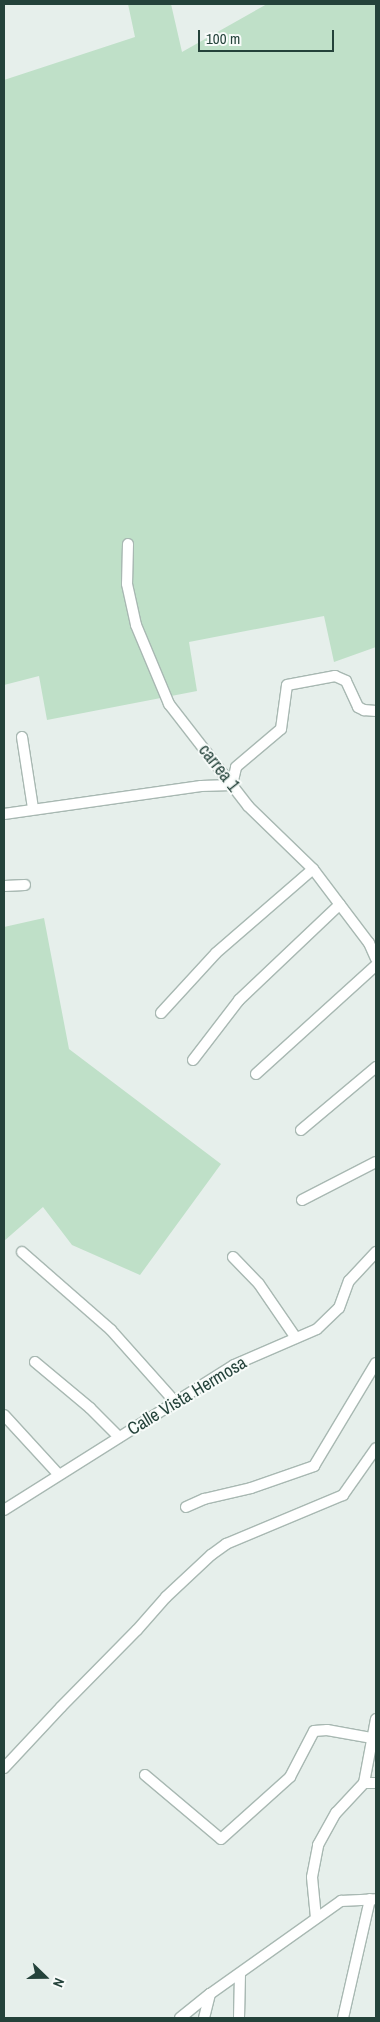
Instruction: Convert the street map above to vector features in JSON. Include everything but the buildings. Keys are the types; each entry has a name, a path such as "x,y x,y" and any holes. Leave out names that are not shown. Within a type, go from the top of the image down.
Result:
{"street":[{"name":"carrea 1","path":"128,544 127,584 136,625 169,704 248,806 313,870 368,943 376,958"},
{"path":"4,814 33,808 201,786 232,785 236,767 281,728 287,685 335,676 346,681 358,707 364,710 376,711"},
{"path":"22,737 33,808"},
{"path":"161,1013 216,953 313,870"},
{"path":"4,886 25,884"},
{"path":"193,1060 239,1000 340,904"},
{"path":"256,1074 376,965"},
{"path":"301,1130 376,1068"},
{"path":"302,1200 376,1162"},
{"path":"22,1252 111,1330 176,1402"},
{"name":"Calle Vista Hermosa","path":"4,1510 58,1474 234,1365 317,1329 339,1308 349,1281 376,1252"},
{"path":"233,1257 259,1284 296,1338"},
{"path":"36,1362 90,1408 119,1437"},
{"path":"186,1507 204,1499 251,1488 314,1466 376,1363"},
{"path":"4,1416 58,1474"},
{"path":"4,1768 137,1630 166,1597 211,1555 226,1544 343,1495 376,1448"},
{"path":"316,1918 312,1877 318,1845 336,1813 364,1783 376,1719"},
{"path":"145,1775 221,1840 290,1777 314,1732 327,1730 372,1738"},
{"path":"364,1783 376,1783"},
{"path":"180,2018 210,1994 341,1901 373,1899 344,2018"},
{"path":"239,2018 240,1974"},
{"path":"204,2018 210,1994"}],"green space":[{"path":"128,4 171,4 182,52 267,4 376,4 376,647 334,662 324,616 189,642 197,691 47,720 39,676 4,685 4,80 135,37"},
{"path":"44,918 69,1049 221,1164 140,1275 72,1245 43,1207 4,1241 4,927"}]}
